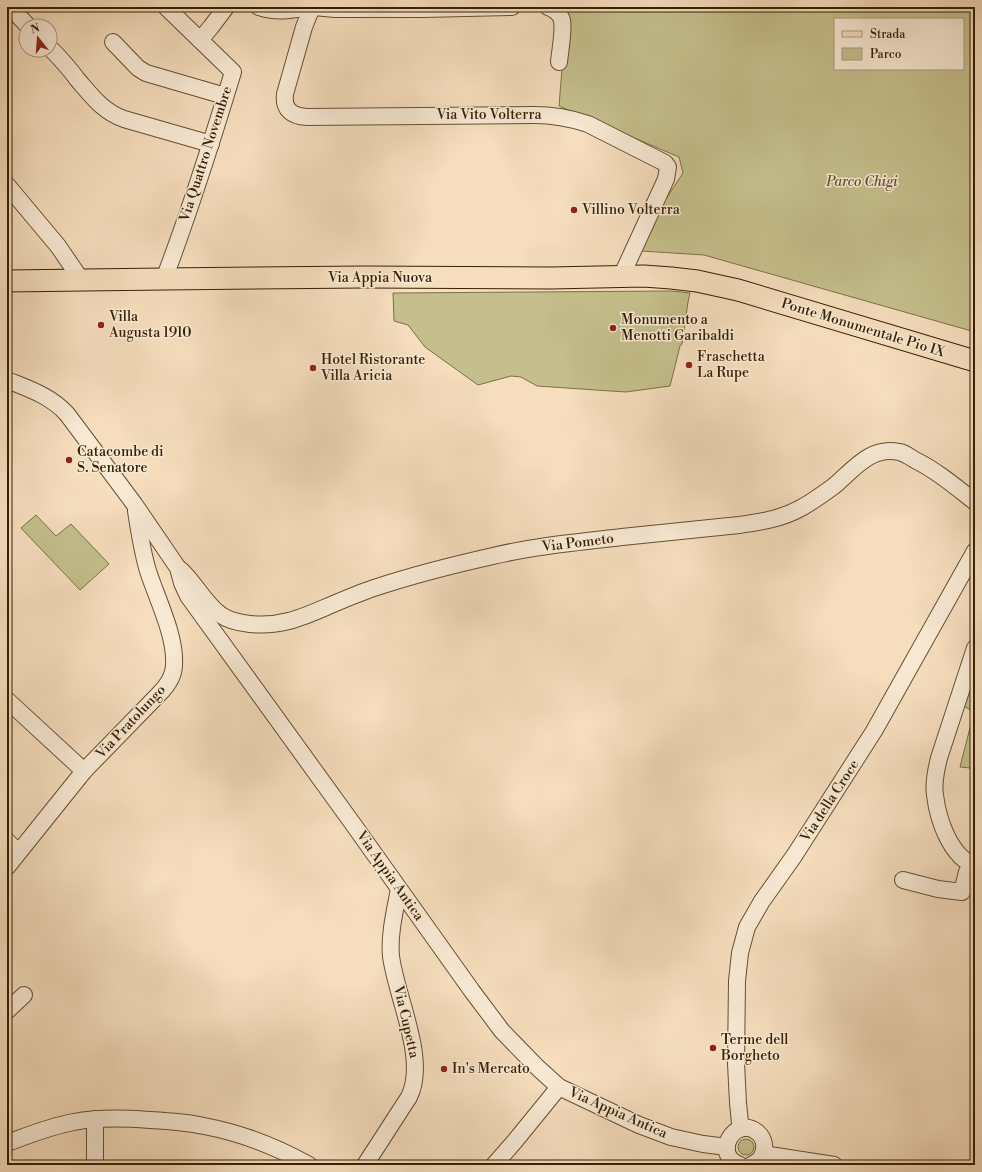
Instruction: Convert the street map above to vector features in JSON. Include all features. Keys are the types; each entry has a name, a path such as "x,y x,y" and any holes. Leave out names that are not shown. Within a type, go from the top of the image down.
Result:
{"main road":[{"name":"Via Appia Nuova","path":"7,282 164,279 649,276 680,278 751,294"},
{"name":"Ponte Monumentale Pio IX","path":"751,294 975,361"}],"street":[{"path":"10,7 20,18"},
{"name":"Via Quattro Novembre","path":"164,279 211,144 233,72 166,7"},
{"path":"200,40 226,7"},
{"path":"259,7 276,10 306,8 423,9 512,7"},
{"path":"548,7 556,12 562,20 559,62"},
{"name":"Via Vito Volterra","path":"306,8 304,27 284,102 286,108 295,115 555,116 588,124 665,163 668,167 666,179 621,277"},
{"path":"113,42 138,68 146,73 225,96"},
{"path":"58,57 103,108 114,115 211,144"},
{"path":"7,185 58,246 82,281"},
{"path":"46,281 55,274 58,269 60,258 58,246"},
{"name":"Via Appia Antica","path":"7,380 43,395 59,406 67,414 135,505 178,568 182,583 188,596 502,1031 559,1087 639,1125 671,1137 703,1144 729,1155"},
{"name":"Via Pometo","path":"178,568 187,576 210,605 222,616 235,621 249,623 288,622 340,601 397,581 495,556 554,545 739,525 778,518 809,503 833,486 866,458 876,453 889,451 900,452 922,463 948,480 975,502"},
{"name":"Via Pratolungo","path":"7,867 13,847 159,694 168,683 174,668 171,639 146,564 135,505"},
{"name":"Via della Croce","path":"745,1128 740,1123 738,1103 736,1064 737,981 738,961 742,943 750,920 794,856 874,731 975,551"},
{"path":"903,880 938,889 962,892 967,872 974,860 962,857 946,834 938,813 935,795 936,771 975,648"},
{"path":"7,700 84,771"},
{"name":"Via Cupetta","path":"364,1165 408,1097 415,1078 412,1042 391,956 392,931 399,889"},
{"path":"7,1011 24,996"},
{"name":"Via della Croce","path":"729,1155 736,1064"},
{"path":"494,1165 559,1087"},
{"path":"7,1143 66,1123 96,1119 126,1118 204,1125 246,1137 280,1150 310,1165"},
{"path":"95,1165 96,1119"},
{"path":"729,1155 732,1134 737,1130 745,1128 755,1131 759,1134 764,1144 763,1154 760,1159 751,1165"},
{"path":"763,1154 834,1165"}],"green space":[{"name":"Parco Chigi","path":"567,7 975,7 975,332 704,255 641,251 658,211 683,173 679,157 559,106"},
{"path":"672,291 690,293 682,344 680,346 670,386 626,392 537,386 521,377 511,376 478,385 425,347 408,325 394,321 393,293"},
{"path":"36,515 56,536 71,524 109,564 80,590 21,528"},
{"path":"975,670 975,756 973,756 970,768 960,767 974,712 962,705"},
{"path":"746,1139 753,1144 754,1147 749,1154 746,1155 739,1150 738,1147 743,1140"}],"place":[{"name":"Villino Volterra","path":"574,210"},
{"name":"Villa Augusta 1910","path":"101,325"},
{"name":"Monumento a Menotti Garibaldi","path":"613,328"},
{"name":"Fraschetta La Rupe","path":"689,365"},
{"name":"Hotel Ristorante Villa Aricia","path":"313,368"},
{"name":"Catacombe di S. Senatore","path":"69,460"},
{"name":"Terme dell Borgheto","path":"713,1048"},
{"name":"In's Mercato","path":"444,1069"}]}
